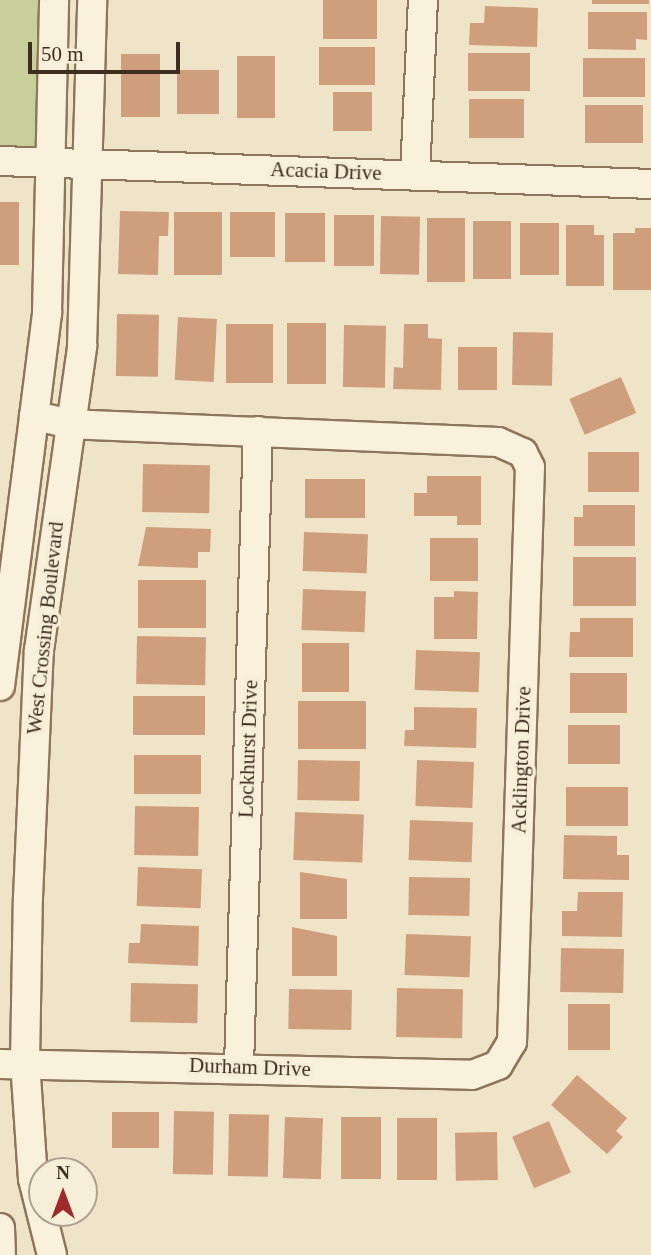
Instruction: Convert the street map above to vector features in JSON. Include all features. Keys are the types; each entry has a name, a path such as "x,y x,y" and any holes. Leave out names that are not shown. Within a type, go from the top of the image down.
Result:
{"street":[{"name":"West Crossing Boulevard","path":"0,686 47,313 54,0"},
{"name":"West Crossing Boulevard","path":"52,1255 33,1179 13,1063 39,650 82,346 92,0"},
{"path":"415,175 423,0"},
{"name":"Acacia Drive","path":"0,161 651,184"},
{"path":"34,416 72,424 258,431"},
{"name":"Acklington Drive","path":"258,431 498,442 523,453 530,467 512,1042 498,1065"},
{"name":"Lockhurst Drive","path":"239,1066 258,431"},
{"name":"Durham Drive","path":"13,1063 239,1066 472,1075 498,1065"},
{"path":"0,1228 1,1255"}],"green space":[{"path":"0,0 39,0 39,147 0,147"}],"building":[{"path":"323,0 377,0 377,39 323,39"},
{"path":"592,0 649,0 649,4 592,4"},
{"path":"485,6 538,8 537,47 469,45 470,23 484,23"},
{"path":"588,12 647,12 647,40 636,39 636,50 588,49"},
{"path":"319,47 375,47 375,85 319,85"},
{"path":"468,53 530,53 530,91 468,91"},
{"path":"121,54 160,54 160,117 121,117"},
{"path":"237,56 275,56 275,118 237,118"},
{"path":"583,58 645,58 645,97 583,97"},
{"path":"177,70 219,70 219,114 177,114"},
{"path":"333,92 372,92 372,131 333,131"},
{"path":"469,99 524,99 524,138 469,138"},
{"path":"585,105 643,105 643,143 585,143"},
{"path":"0,202 19,202 19,265 0,265"},
{"path":"120,211 169,212 168,236 159,236 158,275 118,274"},
{"path":"174,212 222,212 222,275 174,275"},
{"path":"230,212 275,212 275,257 230,257"},
{"path":"285,213 325,213 325,262 285,262"},
{"path":"334,215 374,215 374,266 334,266"},
{"path":"381,216 420,217 419,275 380,274"},
{"path":"427,218 465,218 465,282 427,282"},
{"path":"473,221 511,221 511,279 473,279"},
{"path":"520,223 559,223 559,275 520,275"},
{"path":"566,225 594,225 594,235 604,235 604,286 566,286"},
{"path":"635,228 651,228 651,290 613,290 613,233 635,233"},
{"path":"117,314 159,315 158,377 116,376"},
{"path":"178,317 217,319 214,382 175,380"},
{"path":"287,323 326,323 326,384 287,384"},
{"path":"226,324 273,324 273,383 226,383"},
{"path":"404,324 428,324 428,338 442,339 441,390 393,389 394,367 403,368"},
{"path":"344,325 386,326 385,388 343,387"},
{"path":"513,332 553,333 552,386 512,385"},
{"path":"458,347 497,347 497,390 458,390"},
{"path":"621,377 636,413 585,435 569,399"},
{"path":"588,452 639,452 639,492 588,492"},
{"path":"143,464 210,465 209,513 142,512"},
{"path":"427,476 481,476 481,525 457,525 457,516 414,516 414,493 427,493"},
{"path":"305,479 365,479 365,518 305,518"},
{"path":"583,505 635,505 635,546 574,546 574,517 583,517"},
{"path":"146,527 211,529 210,552 198,552 198,568 138,566"},
{"path":"304,532 368,534 367,573 303,571"},
{"path":"430,538 478,538 478,581 430,581"},
{"path":"573,557 636,557 636,606 573,606"},
{"path":"138,580 206,580 206,628 138,628"},
{"path":"303,589 366,591 365,632 302,630"},
{"path":"454,591 478,592 477,639 434,639 434,597 454,597"},
{"path":"580,618 633,618 633,657 569,657 570,632 580,632"},
{"path":"137,636 206,637 205,685 136,684"},
{"path":"302,643 349,643 349,692 302,692"},
{"path":"416,650 480,652 479,692 415,690"},
{"path":"570,673 627,673 627,713 570,713"},
{"path":"133,696 205,696 205,735 133,735"},
{"path":"298,701 366,701 366,749 298,749"},
{"path":"414,707 477,708 476,748 404,746 405,730 414,730"},
{"path":"568,725 620,725 620,764 568,764"},
{"path":"134,755 201,755 201,794 134,794"},
{"path":"298,760 360,761 359,801 297,800"},
{"path":"417,760 474,762 472,808 415,806"},
{"path":"566,787 628,787 628,826 566,826"},
{"path":"135,806 199,807 198,856 134,855"},
{"path":"295,812 364,814 362,862 293,860"},
{"path":"410,820 473,822 472,862 409,860"},
{"path":"564,835 617,836 617,855 629,855 629,880 563,879"},
{"path":"138,867 202,869 201,908 137,906"},
{"path":"300,872 347,879 347,919 300,919"},
{"path":"409,877 470,878 469,916 408,915"},
{"path":"578,892 623,892 622,937 562,936 562,911 577,911"},
{"path":"141,924 199,926 198,966 128,963 129,943 140,943"},
{"path":"292,927 337,936 337,976 292,976"},
{"path":"406,934 471,936 470,977 405,975"},
{"path":"561,948 624,949 623,993 560,992"},
{"path":"131,983 198,984 197,1023 130,1022"},
{"path":"397,988 463,989 462,1038 396,1037"},
{"path":"289,989 352,990 351,1030 288,1029"},
{"path":"568,1004 610,1004 610,1050 568,1050"},
{"path":"577,1075 627,1118 616,1131 623,1137 607,1154 551,1105"},
{"path":"174,1111 214,1112 213,1175 173,1174"},
{"path":"112,1112 159,1112 159,1148 112,1148"},
{"path":"229,1114 269,1115 268,1177 228,1176"},
{"path":"285,1117 323,1118 321,1179 283,1178"},
{"path":"341,1117 381,1117 381,1179 341,1179"},
{"path":"397,1118 437,1118 437,1180 397,1180"},
{"path":"549,1121 571,1173 534,1188 512,1137"},
{"path":"497,1132 498,1180 456,1181 455,1133"}]}
